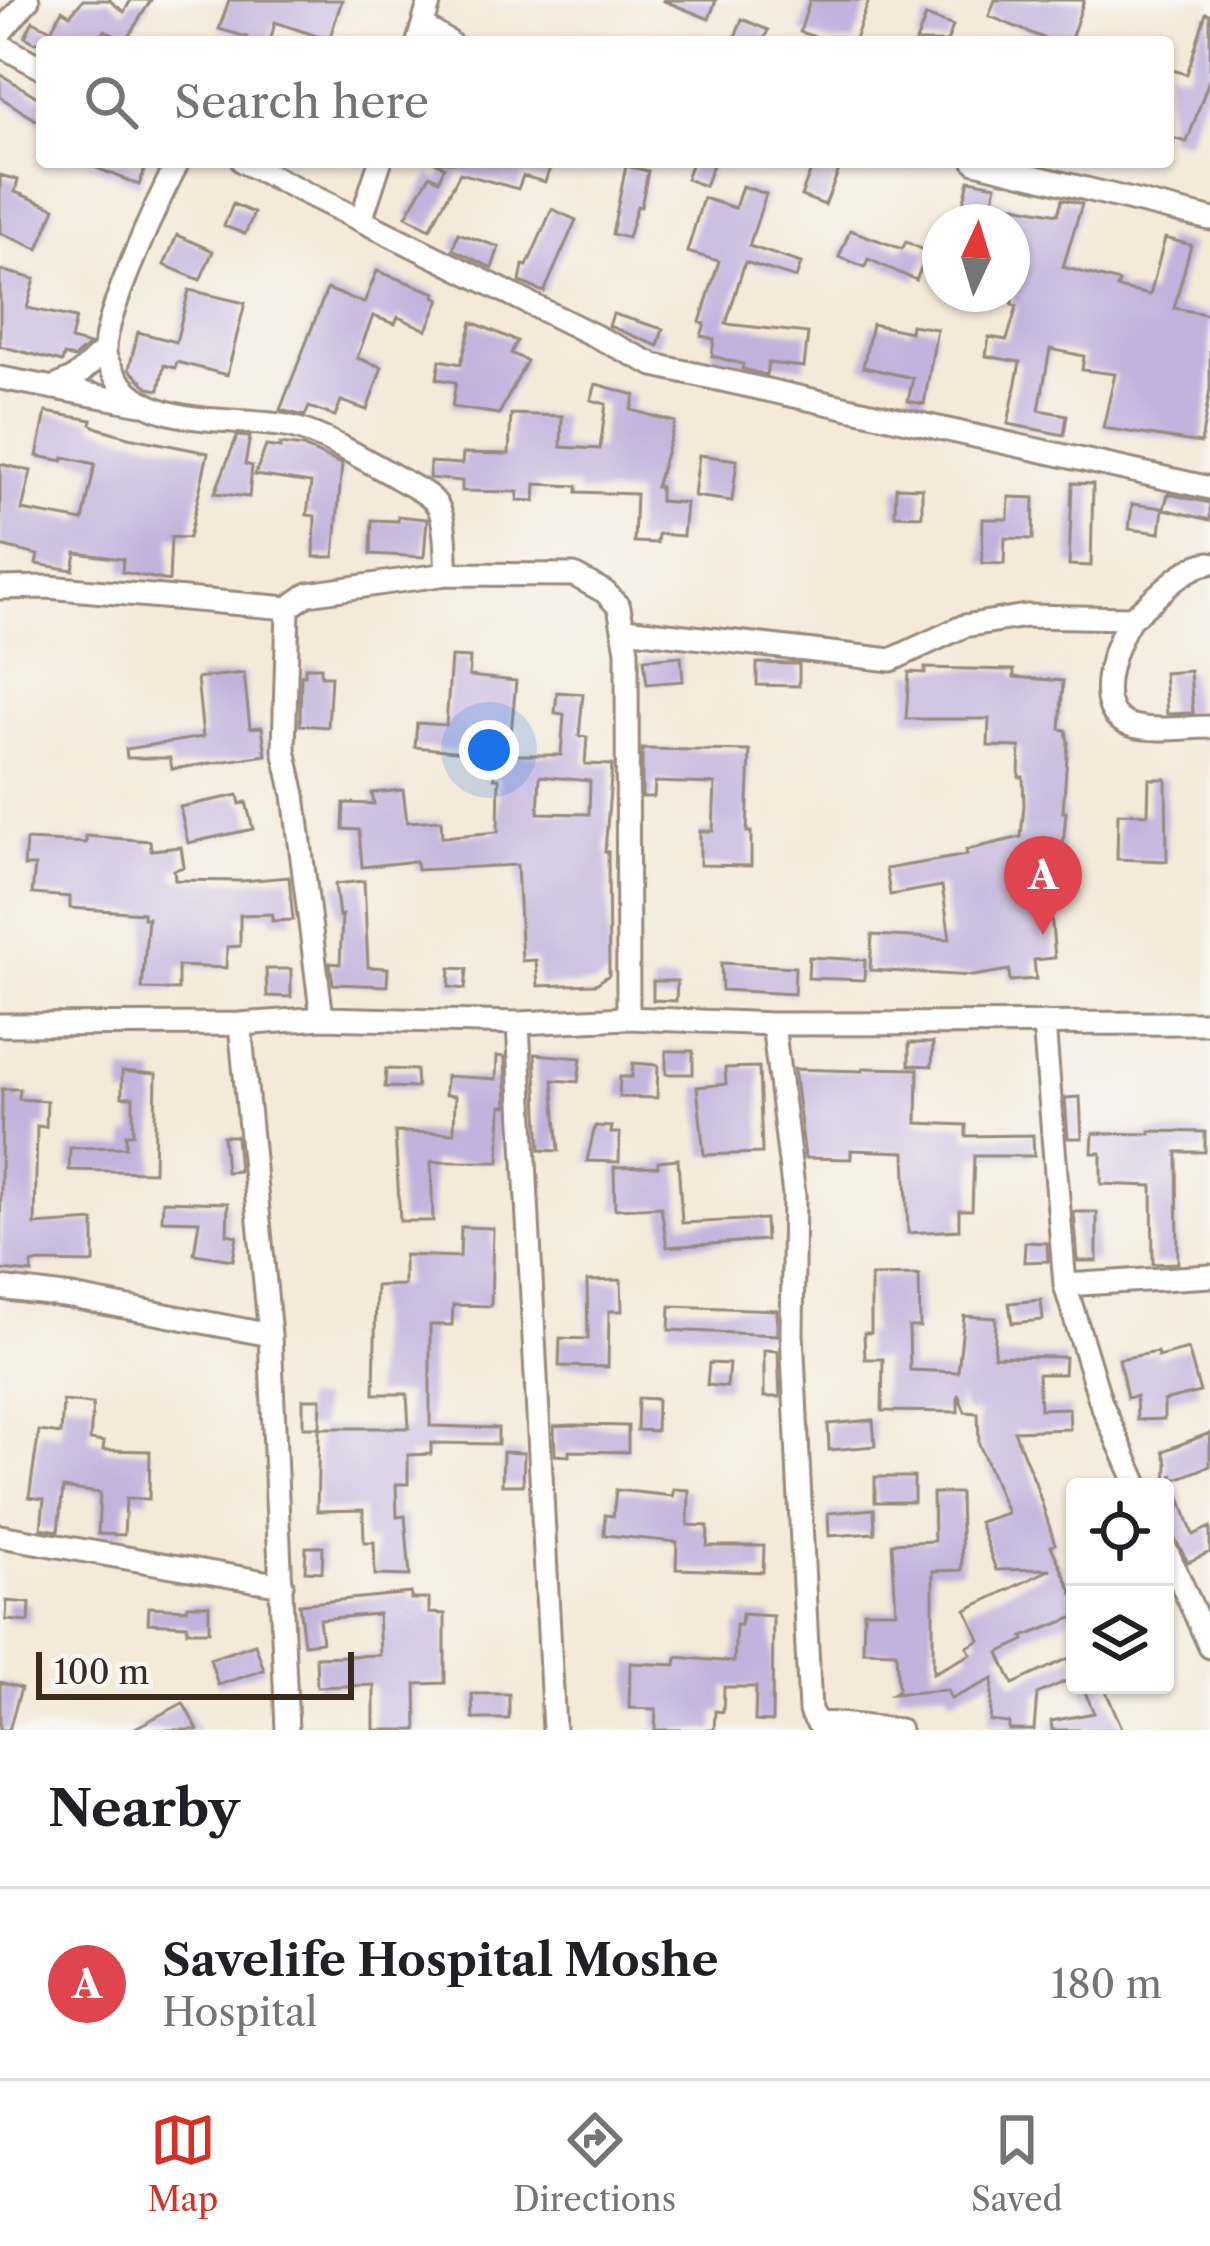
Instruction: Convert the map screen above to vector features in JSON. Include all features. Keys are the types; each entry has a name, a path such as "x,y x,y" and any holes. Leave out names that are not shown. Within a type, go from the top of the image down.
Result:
{"street":[{"path":"0,33 28,0"},
{"path":"421,34 430,0"},
{"path":"0,45 36,65"},
{"path":"53,388 76,377 104,351 158,200 175,168"},
{"path":"254,168 654,365 1210,488"},
{"path":"361,220 378,168"},
{"path":"1000,168 1210,219"},
{"path":"104,351 124,390 154,406"},
{"path":"0,378 220,423 292,427 371,462 434,500 440,510 447,574"},
{"path":"1210,563 1196,565 1131,618 1111,657 1107,691 1114,712 1130,726 1210,727"},
{"path":"0,588 48,587 288,608 308,594 447,574 574,575 614,600 625,629 628,1018"},
{"path":"288,608 284,749 295,795 322,1018"},
{"path":"625,629 891,660 964,626 1026,616 1131,618"},
{"path":"0,1025 240,1024 322,1018 518,1023 628,1018 773,1024 1210,1023"},
{"path":"518,1023 554,1730"},
{"path":"1044,1023 1065,1285 1101,1403 1134,1478"},
{"path":"240,1024 270,1335 287,1730"},
{"path":"773,1024 794,1196 792,1333 810,1711 817,1722 834,1726 899,1730"},
{"path":"1065,1285 1210,1276"},
{"path":"0,1288 270,1335"},
{"path":"0,1536 282,1585"},
{"path":"1174,1567 1210,1647"}],"building":[{"path":"83,0 109,0 124,12 131,0 151,0 129,36 105,30 102,36 36,36 36,42 25,37 33,21 51,30 62,10 70,15"},
{"path":"229,0 342,0 330,36 275,22 272,36 244,36 219,29"},
{"path":"662,0 716,0 709,19"},
{"path":"810,0 869,0 856,36 800,32"},
{"path":"995,0 1084,0 1072,36 1038,36 989,16"},
{"path":"1206,13 1210,14 1210,77 1187,142 1174,139 1174,71 1187,74"},
{"path":"926,16 953,26 949,36 918,36"},
{"path":"742,19 768,30 766,36 735,36"},
{"path":"0,74 36,96 36,120 0,97"},
{"path":"97,168 145,169 139,185"},
{"path":"444,168 550,168 545,182 523,176 518,189 460,173 430,229 406,216 430,175 439,180"},
{"path":"626,168 648,171 628,238 612,234"},
{"path":"690,168 712,168 705,186 686,179"},
{"path":"812,168 840,168 825,205 801,196"},
{"path":"0,175 18,180 15,192 55,208 38,249 0,233"},
{"path":"969,180 996,185 993,200 1009,204 963,204"},
{"path":"742,186 766,194 749,246 801,263 796,278 745,262 726,324 808,333 804,367 768,363 766,375 742,369 743,364 712,356 714,339 701,336 705,324 700,322 719,261 687,252 703,198 735,208"},
{"path":"1062,199 1082,204 1063,267 1119,282 1117,288 1150,295 1165,238 1191,245 1174,308 1210,315 1210,389 1201,443 1103,428 1115,374 1082,370 1084,356 1050,349 1039,410 1067,415 1064,435 1008,424 1020,362 986,356 989,337 1007,340 1015,312 1030,312 1030,209 1058,214"},
{"path":"233,204 254,213 245,234 224,226"},
{"path":"552,209 576,220 544,292 520,282 523,265 527,266"},
{"path":"850,230 902,249 906,242 922,249 922,266 916,280 868,259 865,267 839,257"},
{"path":"458,233 499,247 492,268 453,249"},
{"path":"177,235 213,251 200,280 164,265"},
{"path":"0,270 35,279 27,308 76,318 71,340 89,345 74,358 64,355 62,362 0,346"},
{"path":"377,271 436,293 440,299 427,330 398,317 395,324 373,316 357,358 382,367 367,410 341,401 335,416 309,407 305,416 280,410 327,289 364,303"},
{"path":"189,290 245,303 227,375 177,362 175,368 164,365 159,390 149,388 129,369 138,332 176,342"},
{"path":"613,314 663,329 658,346 609,326"},
{"path":"472,322 517,341 511,353 527,361 499,414 452,407 456,382 437,379 440,360 461,364"},
{"path":"872,324 910,332 911,325 937,329 924,404 908,401 913,378 863,367"},
{"path":"596,384 635,395 631,410 675,422 656,487 660,487 660,501 686,503 683,536 658,534 657,543 634,542 636,494 577,492 577,486 536,484 535,501 517,500 518,492 462,491 462,481 429,478 430,462 462,464 463,453 509,454 511,414 562,416 561,447 600,449 606,404 591,400"},
{"path":"46,412 92,420 98,428 128,437 208,453 189,538 171,537 169,581 122,572 123,559 76,553 73,570 36,564 38,555 0,546 0,464 31,471 22,510 83,521 95,464 37,456"},
{"path":"237,436 250,437 245,464 252,466 249,497 215,493"},
{"path":"280,444 303,447 342,464 334,557 314,557 315,516 307,515 311,483 255,475 266,446 280,448"},
{"path":"699,455 737,460 732,501 694,496"},
{"path":"1072,483 1093,484 1091,566 1069,565"},
{"path":"896,487 922,488 922,516 895,515"},
{"path":"1168,494 1210,503 1210,520 1164,509"},
{"path":"1009,497 1034,498 1033,539 1005,538 1004,564 982,563 983,519 1008,519"},
{"path":"1132,504 1163,508 1160,533 1129,529"},
{"path":"398,516 427,519 424,557 371,554 372,520 398,521"},
{"path":"681,656 683,681 647,684 644,659"},
{"path":"451,657 470,658 469,676 516,681 509,755 561,755 564,714 555,713 557,692 583,694 579,736 587,737 585,764 612,765 605,852 609,975 596,984 538,986 536,960 522,961 517,865 417,870 416,861 362,867 359,830 343,829 344,803 374,804 372,793 403,790 407,822 441,820 442,837 498,832 499,778 494,778 494,755 415,747 417,723 446,725","holes":["540,776 590,781 589,814 538,813"]},
{"path":"757,663 799,664 799,686 757,685"},
{"path":"305,667 321,667 321,676 331,676 328,727 300,725"},
{"path":"925,668 1014,670 1014,677 1063,681 1060,729 1066,730 1068,742 1066,812 1062,857 1055,856 1058,901 1050,902 1055,958 1034,960 1036,979 1010,981 1009,970 973,976 870,970 872,935 950,939 942,886 890,895 886,869 967,855 966,850 1021,837 1020,747 988,746 989,719 906,719 909,672 925,673"},
{"path":"1190,671 1193,713 1167,714 1164,673"},
{"path":"244,673 250,728 262,727 266,755 172,769 170,758 127,758 126,749 203,737 197,678"},
{"path":"642,749 750,751 747,832 751,832 751,866 700,865 700,831 713,831 715,784 655,782 654,797 642,797"},
{"path":"1149,779 1166,779 1167,861 1117,859 1118,813 1148,814"},
{"path":"238,795 240,804 246,802 253,829 188,843 180,807"},
{"path":"86,836 150,841 151,850 181,847 184,867 174,870 175,880 289,877 293,920 272,921 272,914 240,915 240,946 227,947 226,968 178,966 178,990 142,989 148,918 143,913 70,908 70,897 32,894 35,866 24,866 26,840 86,843"},
{"path":"364,881 368,967 388,968 387,986 333,984 330,963 340,964 342,915 335,884"},
{"path":"809,957 865,960 864,980 808,978"},
{"path":"721,963 795,967 794,994 722,990"},
{"path":"450,968 467,969 465,989 449,987"},
{"path":"266,969 291,969 291,997 267,996"},
{"path":"653,981 677,981 676,1001 653,1000"},
{"path":"909,1043 933,1043 932,1066 909,1065"},
{"path":"666,1051 693,1051 693,1074 666,1074"},
{"path":"535,1054 581,1058 578,1082 553,1080 559,1151 540,1150"},
{"path":"497,1056 505,1057 507,1106 501,1106 499,1162 431,1162 433,1221 400,1221 395,1132 454,1133 455,1096 445,1095 446,1076 496,1079"},
{"path":"633,1063 658,1065 657,1098 619,1097 620,1077 632,1077"},
{"path":"759,1067 762,1153 704,1155 697,1087 726,1084 725,1068"},
{"path":"386,1069 416,1070 417,1088 385,1087"},
{"path":"794,1069 918,1069 917,1123 966,1125 966,1136 1033,1135 1034,1156 974,1156 972,1210 959,1210 959,1230 908,1233 905,1152 851,1150 851,1159 805,1158"},
{"path":"122,1071 156,1074 154,1172 69,1170 70,1148 126,1147 126,1134 133,1134 133,1097 122,1097"},
{"path":"2,1089 20,1089 19,1099 47,1101 46,1127 37,1126 35,1225 94,1221 94,1263 39,1262 32,1264 32,1273 0,1270"},
{"path":"1080,1097 1082,1138 1068,1138 1065,1098"},
{"path":"595,1126 612,1127 611,1133 620,1133 619,1162 587,1161"},
{"path":"1205,1132 1205,1152 1177,1152 1178,1263 1153,1264 1152,1186 1101,1184 1101,1153 1092,1153 1093,1133"},
{"path":"223,1136 236,1136 239,1171 226,1172"},
{"path":"678,1159 682,1223 765,1219 766,1240 667,1247 661,1207 615,1209 614,1167 658,1166 658,1161"},
{"path":"163,1201 228,1203 227,1234 237,1236 233,1260 194,1254 199,1221 162,1220"},
{"path":"1074,1212 1097,1212 1097,1261 1078,1261"},
{"path":"461,1227 493,1228 491,1306 453,1305 452,1325 430,1325 430,1426 498,1428 498,1444 431,1443 431,1454 408,1455 408,1484 396,1484 397,1517 405,1516 410,1576 375,1575 374,1542 364,1542 363,1510 317,1511 319,1428 409,1428 407,1394 374,1394 376,1286 404,1285 404,1255 460,1257"},
{"path":"1025,1242 1047,1243 1048,1261 1024,1262"},
{"path":"919,1275 920,1327 909,1327 910,1370 958,1372 964,1316 996,1318 994,1356 1065,1357 1064,1374 1038,1374 1040,1409 1069,1408 1070,1429 1014,1431 1066,1578 1066,1620 1023,1637 1025,1640 999,1653 1013,1684 1066,1659 1066,1681 1037,1694 1034,1730 1009,1730 1009,1723 990,1721 993,1679 951,1699 947,1690 892,1694 898,1690 896,1652 863,1651 864,1611 896,1611 892,1543 934,1541 933,1493 960,1493 962,1570 933,1571 933,1673 971,1654 967,1647 980,1640 966,1610 1051,1569 996,1570 979,1522 1007,1513 979,1444 978,1413 965,1412 958,1394 958,1412 882,1411 883,1359 865,1359 864,1333 871,1333 871,1276"},
{"path":"621,1280 622,1311 609,1311 608,1367 559,1366 560,1338 588,1339 587,1281"},
{"path":"1041,1300 1043,1320 1012,1323 1009,1303"},
{"path":"670,1306 777,1310 777,1335 669,1330"},
{"path":"1188,1349 1200,1392 1164,1401 1164,1419 1137,1420 1136,1396 1127,1398 1119,1359 1157,1352 1158,1357"},
{"path":"764,1350 778,1351 780,1397 764,1397"},
{"path":"709,1363 729,1364 727,1387 707,1385"},
{"path":"638,1398 657,1399 656,1431 637,1430"},
{"path":"303,1399 321,1399 320,1427 303,1427"},
{"path":"63,1401 93,1404 90,1440 104,1442 103,1450 150,1451 149,1499 126,1499 124,1535 98,1534 100,1493 63,1488 58,1531 41,1528 44,1499 29,1497 39,1431 61,1434"},
{"path":"873,1420 875,1446 829,1450 828,1424"},
{"path":"554,1426 628,1426 628,1452 555,1455"},
{"path":"1210,1433 1210,1466 1174,1480 1166,1478 1163,1451"},
{"path":"503,1452 524,1453 523,1485 502,1485"},
{"path":"875,1477 914,1477 914,1502 875,1502"},
{"path":"1174,1480 1193,1535 1210,1527 1210,1552 1188,1562 1174,1538"},
{"path":"673,1489 689,1490 688,1525 708,1526 707,1546 764,1546 763,1572 676,1569 677,1542 604,1535 605,1515 613,1516 616,1490 673,1496"},
{"path":"874,1509 875,1533 829,1536 828,1513"},
{"path":"306,1547 323,1547 322,1572 305,1571"},
{"path":"411,1593 411,1599 429,1599 429,1613 445,1614 445,1683 416,1684 417,1730 374,1730 374,1685 317,1687 316,1657 380,1655 378,1614 319,1619 322,1642 304,1644 299,1604"},
{"path":"7,1601 30,1603 29,1622 6,1620"},
{"path":"187,1605 209,1605 209,1631 148,1623 149,1607 187,1609"},
{"path":"742,1614 773,1616 772,1722 755,1721 756,1687 724,1687 723,1712 715,1711 714,1730 655,1730 656,1709 629,1708 630,1663 676,1665 677,1657 734,1662 736,1625 741,1625"},
{"path":"255,1644 264,1670 218,1685 210,1659"},
{"path":"0,1682 21,1688 9,1730 0,1730"},
{"path":"472,1694 509,1694 509,1719 473,1719"},
{"path":"1086,1694 1107,1694 1123,1730 1052,1730 1051,1721 1094,1713"},
{"path":"183,1703 198,1730 131,1730"}],"place":[{"name":"Savelife Hospital Moshe","path":"1043,935"}]}
